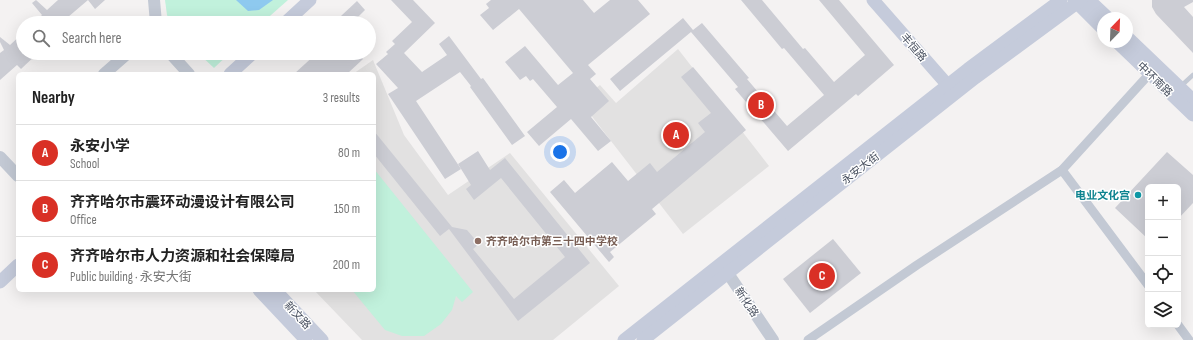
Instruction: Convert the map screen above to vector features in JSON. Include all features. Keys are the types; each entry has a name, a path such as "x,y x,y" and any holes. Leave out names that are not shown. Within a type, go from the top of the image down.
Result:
{"main road":[{"path":"293,16 310,0"},
{"name":"丰恒路","path":"873,0 951,89"},
{"name":"永安大街","path":"624,340 725,268 1061,0"},
{"path":"1090,0 1102,12"},
{"path":"1077,1 1097,22"},
{"name":"永安大街","path":"951,89 1077,1"},
{"name":"中环南路","path":"1133,44 1153,70 1193,115"},
{"name":"中环南路","path":"1125,48 1153,70 1180,88 1193,100"},
{"path":"232,72 245,60"},
{"path":"0,282 16,267"},
{"name":"永安大街","path":"643,340 725,268"},
{"name":"新文路","path":"262,292 306,340"},
{"name":"新文路","path":"277,292 322,340"}],"street":[{"path":"154,0 155,16"},
{"path":"106,72 120,60"},
{"path":"176,60 187,72"},
{"path":"808,340 917,265 1062,170 1153,70"},
{"path":"0,157 16,174"},
{"path":"1062,170 1145,281"},
{"name":"新化路","path":"725,268 773,340"},
{"path":"1180,328 1189,340"}],"lane":[{"path":"1180,88 1193,75"}],"shaded area":[{"path":"678,49 769,166 683,234 580,101 600,85 616,103"},
{"name":"齐齐哈尔市第三十四中学校","path":"373,60 404,135 448,195 510,153 619,286 553,340 362,340 316,292 376,292 376,72 356,72"}],"green space":[{"path":"165,0 288,0 270,16 167,15"},
{"path":"205,60 223,60 214,68"},
{"path":"376,171 473,292 462,302 456,296 452,310 441,324 424,336 402,336 385,330 354,292 376,292"}],"water":[{"path":"236,0 273,0 259,10 248,11"}],"building":[{"path":"36,0 47,10 58,0 88,0 69,16 41,16 42,15 32,3"},
{"path":"88,0 105,0 95,9"},
{"path":"391,0 413,0 435,23 404,53 422,72 447,55 439,44 449,36 481,79 483,78 525,136 512,145 460,72 416,101 461,169 445,179 388,94 398,88 376,64 388,54 386,52 395,44 392,41 412,22"},
{"path":"491,0 583,0 594,13 610,0 638,0 650,14 588,65 596,74 590,79 609,101 591,117 611,141 598,151 571,119 539,146 527,132 557,107 533,79 530,81 526,76 520,80 505,62 525,46 558,85 573,73 519,9 493,30 480,15 489,8 486,4"},
{"path":"741,0 762,0 803,49 805,48 834,82 865,55 819,0 839,0 894,65 858,96 856,94 788,151 735,89 738,87 691,32 620,91 610,79 683,18 693,30 702,23 749,78 747,79 787,126 824,95 784,48 782,49"},
{"path":"1152,0 1193,0 1193,2 1184,7 1193,17 1193,53 1156,14 1152,7"},
{"path":"357,1 365,10 359,16 341,16"},
{"path":"0,37 10,45 16,39 16,60 31,60 21,69 17,65 0,80 0,53 4,50 0,42"},
{"path":"309,60 362,60 349,72 296,72"},
{"path":"693,67 746,130 652,209 656,214 610,252 614,257 609,262 550,192 564,180 575,193 612,162 628,181 650,163 657,172 705,132 698,123 711,113 681,77"},
{"path":"376,133 452,227 467,230 479,244 473,249 514,299 565,257 501,178 474,200 466,189 471,185 458,164 478,151 490,170 505,158 590,263 518,321 449,229 440,236 376,156"},
{"name":"电业文化宫","path":"1167,152 1193,175 1193,203 1181,216 1181,184 1145,184 1145,236 1115,208"},
{"path":"833,239 861,273 810,313 783,279"}],"place":[{"name":"齐齐哈尔市震环动漫设计有限公司","path":"761,105"},
{"name":"永安小学","path":"676,135"},
{"name":"电业文化宫","path":"1138,195"},
{"name":"齐齐哈尔市第三十四中学校","path":"478,241"},
{"name":"齐齐哈尔市人力资源和社会保障局","path":"822,276"}]}
